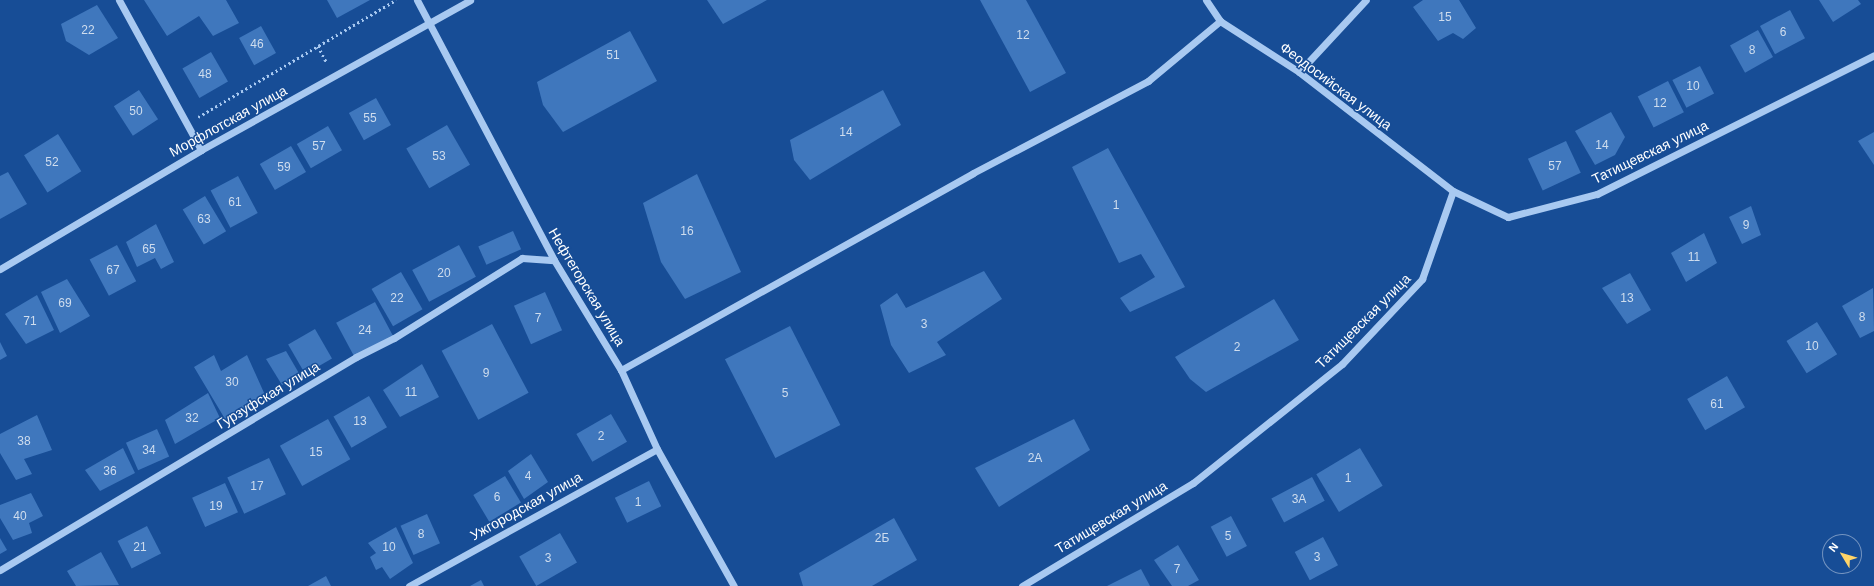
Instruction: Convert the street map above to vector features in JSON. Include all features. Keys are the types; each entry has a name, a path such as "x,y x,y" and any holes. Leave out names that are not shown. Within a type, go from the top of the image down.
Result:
{"street":[{"path":"119,0 201,150"},
{"name":"Нефтегорская улица","path":"417,0 554,260 621,370 657,449 734,586"},
{"name":"Морфлотская улица","path":"0,269 201,150 430,24 470,0"},
{"name":"Феодосийская улица","path":"1206,0 1220,21 1298,72 1453,191"},
{"path":"1298,72 1366,0"},
{"path":"621,370 973,173 1148,81 1220,21"},
{"name":"Татищевская улица","path":"1022,586 1193,483 1342,364 1422,279 1453,191 1508,217 1597,194 1874,55"},
{"name":"Гурзуфская улица","path":"0,570 356,357 394,338 522,258 554,260"},
{"name":"Ужгородская улица","path":"408,586 657,449"}],"path":[{"path":"187,124 396,0"}],"building":[{"path":"144,0 226,0 239,23 213,36 199,16 167,36"},
{"path":"327,0 370,0 337,18"},
{"path":"707,0 767,0 723,24"},
{"path":"980,0 1026,0 1066,73 1030,92"},
{"path":"1423,0 1459,0 1476,28 1463,39 1453,33 1438,41 1413,7"},
{"path":"1819,0 1858,0 1861,4 1833,22"},
{"path":"97,5 118,38 89,55 66,41 61,24"},
{"path":"1790,10 1805,38 1775,54 1760,26"},
{"path":"261,26 276,53 254,65 239,38"},
{"path":"1758,30 1773,57 1745,73 1730,46"},
{"path":"630,31 657,81 563,132 543,105 537,82"},
{"path":"211,52 228,81 199,98 182,68"},
{"path":"1700,66 1714,94 1686,108 1672,80"},
{"path":"1668,81 1684,112 1654,128 1638,96"},
{"path":"139,90 158,119 133,136 114,106"},
{"path":"883,90 901,125 810,180 794,160 790,140"},
{"path":"376,98 391,125 364,140 349,113"},
{"path":"1611,112 1625,137 1615,155 1595,165 1575,131"},
{"path":"447,125 470,165 429,188 406,148"},
{"path":"328,126 342,150 311,168 297,144"},
{"path":"1874,132 1874,165 1858,141"},
{"path":"58,134 81,171 47,193 24,155"},
{"path":"1566,141 1581,173 1543,190 1528,159"},
{"path":"291,146 306,172 275,190 260,164"},
{"path":"1108,148 1185,287 1130,312 1120,298 1155,277 1141,254 1119,263 1072,167"},
{"path":"8,172 27,204 0,219 0,176"},
{"path":"697,174 741,272 685,299 661,262 643,203"},
{"path":"238,176 258,213 230,228 211,191"},
{"path":"205,196 226,231 204,245 183,209"},
{"path":"1751,206 1761,235 1742,244 1729,217"},
{"path":"156,224 174,262 161,269 155,258 137,267 126,242"},
{"path":"513,231 521,249 486,265 478,246"},
{"path":"1704,233 1717,263 1686,282 1671,253"},
{"path":"117,245 136,281 109,296 90,260"},
{"path":"459,245 476,277 429,302 412,270"},
{"path":"984,271 1002,299 937,342 946,355 909,373 891,345 880,305 897,293 906,308"},
{"path":"401,272 422,309 393,326 372,289"},
{"path":"1630,273 1651,310 1627,324 1602,288"},
{"path":"67,279 90,316 60,333 41,292"},
{"path":"1873,288 1874,331 1860,338 1842,306"},
{"path":"545,292 562,330 531,344 514,306"},
{"path":"37,295 54,330 26,344 5,314"},
{"path":"1274,299 1299,340 1206,392 1190,379 1175,357"},
{"path":"375,302 394,338 355,359 336,323"},
{"path":"1817,322 1837,354 1807,373 1786,341"},
{"path":"492,324 529,393 478,420 442,351"},
{"path":"790,326 840,425 775,458 725,359"},
{"path":"315,329 332,358 305,374 288,344"},
{"path":"0,342 7,356 0,360"},
{"path":"286,351 300,375 282,385 266,359"},
{"path":"214,355 221,371 247,355 265,395 225,419 194,367"},
{"path":"422,364 439,397 400,417 383,390"},
{"path":"1727,376 1745,407 1705,430 1687,399"},
{"path":"208,393 220,418 175,444 165,420"},
{"path":"369,396 387,427 351,448 333,416"},
{"path":"611,414 627,442 592,462 576,434"},
{"path":"37,415 52,450 24,459 32,474 16,480 0,453 0,434"},
{"path":"328,419 350,459 302,486 280,446"},
{"path":"1074,419 1090,450 999,507 975,468"},
{"path":"157,429 169,456 138,470 126,443"},
{"path":"123,448 135,473 100,491 85,470"},
{"path":"1360,448 1383,486 1339,512 1316,474"},
{"path":"531,454 548,482 524,499 508,471"},
{"path":"269,458 286,494 244,514 227,477"},
{"path":"505,476 521,503 489,522 473,495"},
{"path":"1312,477 1325,501 1284,522 1271,499"},
{"path":"649,481 661,506 627,523 615,498"},
{"path":"225,483 238,512 205,527 192,498"},
{"path":"31,493 43,516 29,523 32,533 13,540 0,518 0,505"},
{"path":"427,514 440,543 414,555 401,526"},
{"path":"1231,516 1247,546 1227,557 1211,527"},
{"path":"894,518 917,560 872,586 803,586 799,573"},
{"path":"147,526 161,554 132,569 118,541"},
{"path":"396,527 413,563 390,579 382,567 376,570 370,557 376,553 368,543"},
{"path":"560,533 577,562 536,586 519,556"},
{"path":"1323,537 1338,565 1310,580 1295,552"},
{"path":"0,538 7,550 0,554"},
{"path":"1178,545 1199,580 1188,586 1172,586 1154,560"},
{"path":"101,552 119,585 76,586 67,571"},
{"path":"1141,569 1150,586 1107,586"},
{"path":"326,576 331,586 308,586"},
{"path":"481,580 484,586 470,586"}]}
